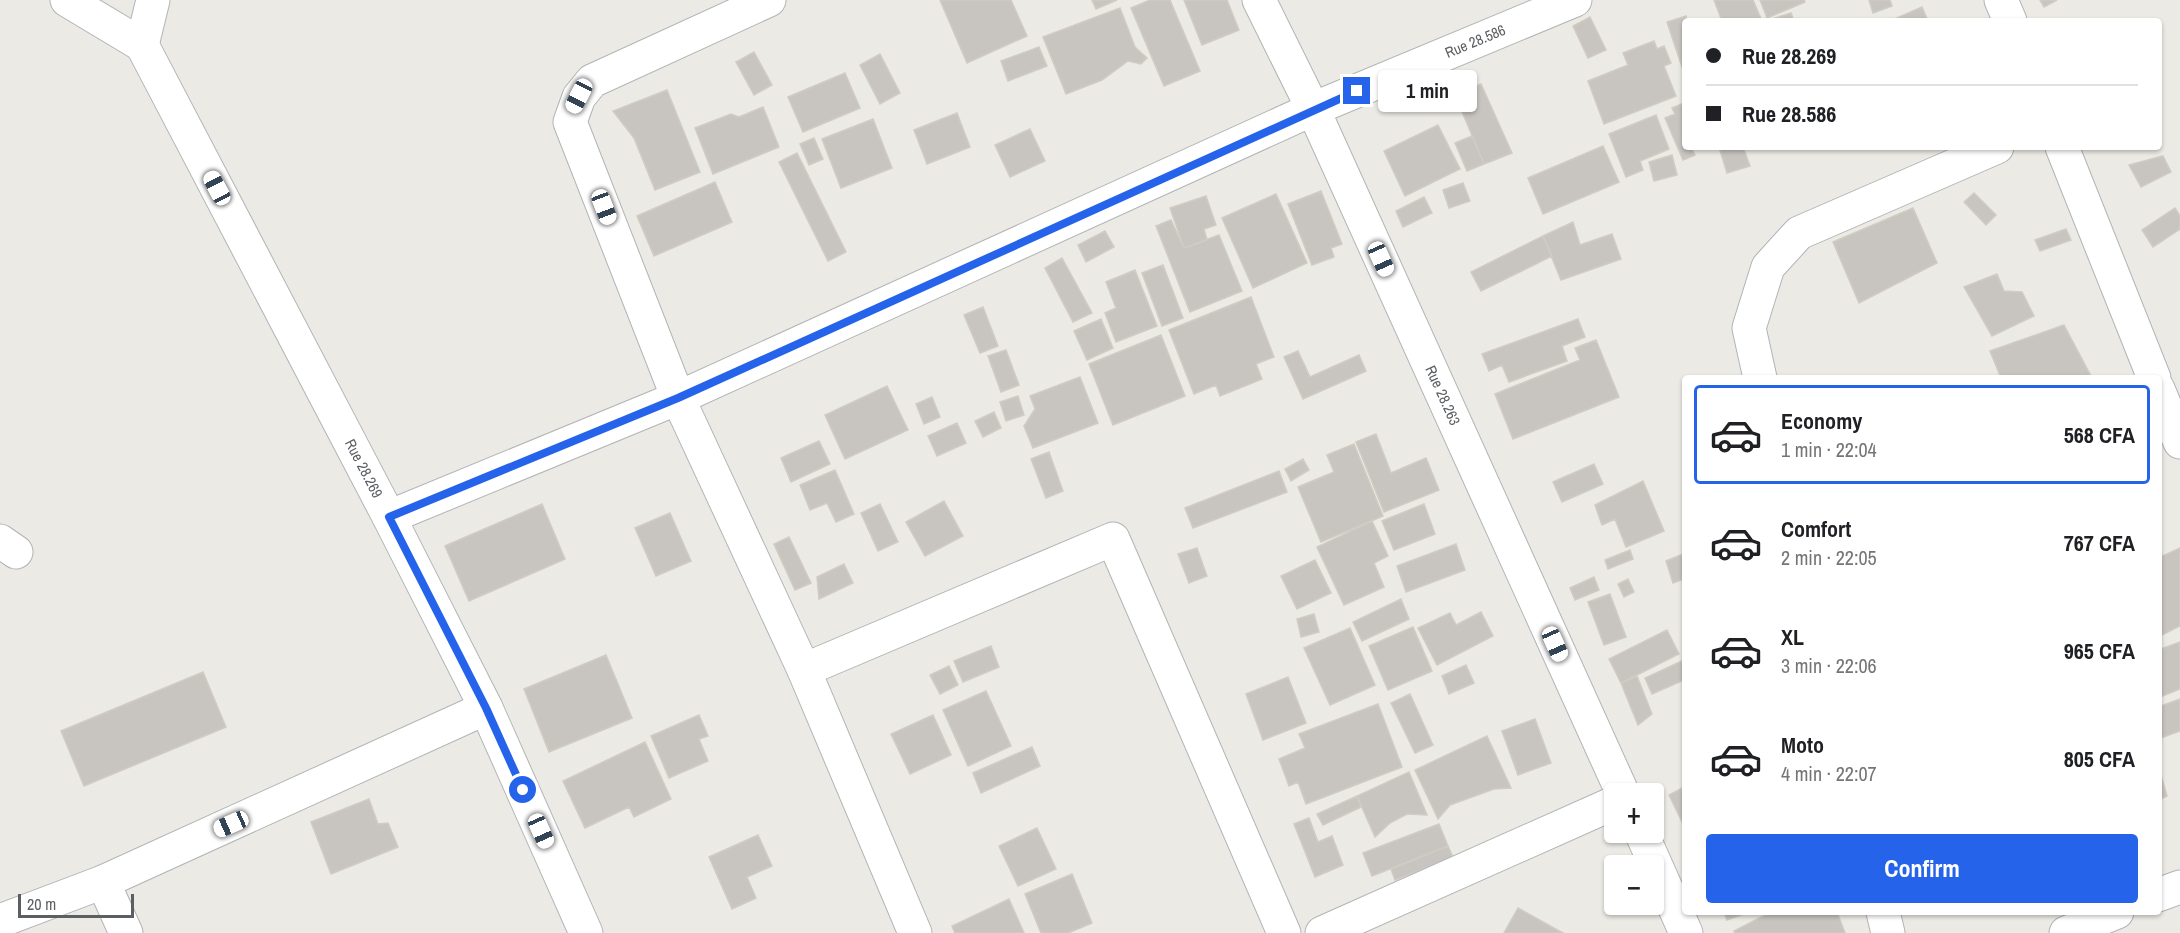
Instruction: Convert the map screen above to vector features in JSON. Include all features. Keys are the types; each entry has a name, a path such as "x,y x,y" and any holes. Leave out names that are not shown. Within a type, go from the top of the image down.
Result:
{"street":[{"path":"67,0 142,45 153,0"},
{"path":"769,0 592,81 574,107 570,122 678,398 804,670 915,933"},
{"name":"Rue 28.263","path":"1259,0 1313,109 1618,783"},
{"name":"Rue 28.586","path":"389,517 678,398 1313,109 1575,0"},
{"path":"2001,0 2009,18"},
{"name":"Rue 28.269","path":"142,45 389,517 486,708 586,933"},
{"path":"1759,375 1749,328 1768,267 1799,234 1990,150"},
{"path":"2063,150 2153,375"},
{"path":"2162,399 2180,442"},
{"path":"804,670 1113,539 1284,933"},
{"path":"0,921 103,882 486,708"},
{"path":"1322,933 1604,807"},
{"path":"1646,843 1686,933"},
{"path":"103,882 126,933"},
{"path":"2162,894 2180,887"},
{"path":"1884,915 1888,933"},
{"path":"2066,933 2110,915"}],"building":[{"path":"940,0 1011,0 1027,36 967,63"},
{"path":"1092,0 1117,0 1096,9"},
{"path":"1150,0 1170,0 1200,71 1164,86 1131,8"},
{"path":"1184,0 1227,0 1239,30 1202,45"},
{"path":"1714,0 1753,0 1761,18 1721,18"},
{"path":"1760,0 1804,0 1805,2 1767,18"},
{"path":"1869,0 1890,0 1892,6 1873,13"},
{"path":"2040,0 2057,0 2044,7"},
{"path":"1922,7 1927,18 1897,18"},
{"path":"1120,8 1135,47 1147,58 1141,64 1128,61 1102,80 1066,94 1043,37"},
{"path":"1791,13 1793,18 1775,18"},
{"path":"1686,16 1686,18 1682,18 1682,67 1667,22"},
{"path":"1590,17 1606,50 1588,58 1573,26"},
{"path":"1654,41 1657,49 1664,46 1671,63 1664,66 1676,96 1604,124 1588,81 1628,65 1623,53"},
{"path":"1039,47 1047,66 1008,81 1001,61"},
{"path":"754,52 772,85 754,95 736,62"},
{"path":"880,54 900,93 880,104 860,65"},
{"path":"845,73 860,108 803,132 788,97"},
{"path":"1481,84 1512,153 1484,164 1455,95"},
{"path":"667,90 700,172 655,190 634,138 613,111"},
{"path":"1682,104 1682,150 1692,150 1695,155 1683,160 1665,118 1675,114 1672,108"},
{"path":"763,107 779,147 713,174 695,128 731,114 739,117"},
{"path":"957,113 970,147 927,164 914,130"},
{"path":"1656,115 1669,149 1640,161 1643,170 1626,177 1609,134"},
{"path":"873,119 892,168 841,188 822,139"},
{"path":"1438,125 1460,169 1405,196 1384,151"},
{"path":"1030,129 1045,161 1010,177 995,145"},
{"path":"1472,136 1484,164 1467,171 1455,143"},
{"path":"814,138 823,159 809,165 800,144"},
{"path":"1603,146 1619,182 1543,214 1528,178"},
{"path":"1720,150 1744,150 1750,166 1727,173"},
{"path":"797,153 846,252 828,261 779,162"},
{"path":"1672,155 1677,175 1654,181 1649,162"},
{"path":"2163,156 2171,172 2141,187 2129,165"},
{"path":"715,182 732,222 654,256 637,216"},
{"path":"1463,183 1470,201 1449,208 1443,190"},
{"path":"1321,191 1342,244 1331,248 1334,257 1312,265 1288,204"},
{"path":"1974,193 1996,215 1986,225 1964,202"},
{"path":"1276,194 1307,263 1253,288 1222,218"},
{"path":"1206,196 1216,225 1204,229 1207,240 1184,248 1170,208"},
{"path":"1424,197 1432,213 1403,227 1396,211"},
{"path":"1913,208 1937,263 1859,303 1833,242"},
{"path":"2175,208 2180,216 2180,229 2153,247 2142,230"},
{"path":"1171,220 1184,248 1219,235 1242,291 1190,312 1156,226"},
{"path":"1573,222 1580,245 1612,234 1621,259 1561,280 1543,236"},
{"path":"2066,229 2071,240 2040,251 2035,240"},
{"path":"1105,231 1114,247 1086,262 1078,245"},
{"path":"1543,236 1552,256 1481,291 1471,272"},
{"path":"1062,258 1092,313 1073,322 1045,268"},
{"path":"1163,265 1183,318 1162,326 1142,273"},
{"path":"1135,270 1157,326 1116,342 1105,313 1116,308 1106,282"},
{"path":"1997,274 2004,291 2022,292 2034,316 1992,336 1964,287"},
{"path":"1251,297 1274,357 1256,364 1262,379 1220,396 1216,385 1194,394 1169,330"},
{"path":"983,307 998,346 980,353 964,315"},
{"path":"1101,319 1113,348 1087,360 1074,331"},
{"path":"1578,319 1585,337 1562,346 1567,361 1509,382 1502,365 1489,371 1482,354"},
{"path":"2064,325 2090,375 2000,375 1990,351"},
{"path":"1161,335 1185,396 1113,425 1089,364"},
{"path":"1596,340 1619,397 1513,439 1495,394 1580,360 1575,348"},
{"path":"1006,350 1019,385 1001,392 988,356"},
{"path":"1298,351 1310,377 1359,355 1366,371 1303,399 1284,357"},
{"path":"1080,377 1098,423 1033,448 1024,426 1035,409 1030,396"},
{"path":"887,386 908,430 845,459 825,415"},
{"path":"1018,396 1024,415 1006,421 1000,402"},
{"path":"932,397 940,417 924,424 916,404"},
{"path":"994,412 1001,428 983,437 975,421"},
{"path":"957,423 966,443 937,456 928,436"},
{"path":"1376,434 1391,473 1426,458 1439,490 1384,512 1356,442"},
{"path":"819,441 830,464 791,482 781,458"},
{"path":"1354,444 1383,516 1321,542 1298,487 1334,472 1327,455"},
{"path":"1049,452 1063,491 1046,498 1031,459"},
{"path":"1303,459 1309,470 1291,481 1285,469"},
{"path":"1594,464 1603,484 1562,502 1553,482"},
{"path":"835,470 854,514 836,522 827,503 810,510 800,485"},
{"path":"1279,471 1287,492 1193,528 1185,508"},
{"path":"1643,481 1664,531 1626,547 1615,519 1602,525 1595,505"},
{"path":"944,501 963,536 925,556 906,522"},
{"path":"542,504 565,559 469,601 445,546"},
{"path":"880,504 898,542 878,551 861,513"},
{"path":"1424,504 1435,534 1394,550 1382,521"},
{"path":"670,513 691,561 656,576 635,528"},
{"path":"1372,521 1388,556 1374,563 1384,587 1344,605 1317,547"},
{"path":"789,537 811,583 795,590 774,544"},
{"path":"1456,544 1465,570 1406,592 1397,566"},
{"path":"1197,548 1207,576 1189,583 1178,554"},
{"path":"2180,548 2180,626 2162,635 2162,556"},
{"path":"1630,550 1633,559 1608,569 1605,560"},
{"path":"1682,554 1682,580 1673,583 1666,561"},
{"path":"1315,560 1331,593 1297,609 1281,576"},
{"path":"844,564 853,583 819,599 817,577"},
{"path":"1594,577 1599,590 1575,600 1570,588"},
{"path":"1628,579 1634,592 1624,597 1618,584"},
{"path":"1610,594 1626,637 1604,645 1588,602"},
{"path":"1401,599 1409,619 1362,641 1353,622"},
{"path":"1481,612 1493,636 1437,665 1418,628 1450,613 1456,625"},
{"path":"1314,614 1319,632 1301,637 1297,619"},
{"path":"1413,627 1432,671 1388,690 1369,646"},
{"path":"1350,628 1375,685 1330,705 1304,648"},
{"path":"1667,630 1679,654 1621,683 1609,659"},
{"path":"2180,642 2180,689 2162,696 2162,649"},
{"path":"991,646 999,667 963,682 954,661"},
{"path":"606,655 632,718 549,752 524,689"},
{"path":"1682,661 1682,681 1652,694 1645,678"},
{"path":"1466,665 1474,683 1449,694 1442,676"},
{"path":"949,666 958,685 940,694 930,675"},
{"path":"203,672 226,727 84,786 61,731"},
{"path":"1637,676 1652,714 1638,725 1621,683"},
{"path":"1288,677 1306,723 1263,740 1246,694"},
{"path":"986,691 1011,746 968,766 943,710"},
{"path":"1410,694 1433,745 1415,753 1391,703"},
{"path":"2180,699 2180,731 2162,738 2162,706"},
{"path":"1378,704 1402,767 1306,804 1298,782 1289,786 1279,759 1305,748 1299,734"},
{"path":"699,715 708,736 699,739 708,761 669,778 651,736"},
{"path":"933,715 951,755 910,774 891,734"},
{"path":"1535,719 1551,763 1518,775 1502,731"},
{"path":"1487,736 1511,788 1494,789 1450,805 1438,819 1415,770"},
{"path":"645,742 671,799 634,817 629,807 585,828 563,781"},
{"path":"1032,747 1040,766 981,793 973,773"},
{"path":"1409,772 1427,815 1407,814 1390,823 1375,837 1357,796"},
{"path":"2162,779 2167,796 2162,798"},
{"path":"1682,788 1682,822 1669,795"},
{"path":"1357,796 1361,807 1323,825 1317,814"},
{"path":"369,799 378,824 388,823 398,847 331,874 311,822"},
{"path":"1309,818 1318,842 1332,836 1343,865 1315,877 1294,824"},
{"path":"1439,824 1448,846 1372,876 1363,853"},
{"path":"1037,828 1056,869 1018,886 999,846"},
{"path":"758,835 772,866 747,877 756,898 732,909 709,857"},
{"path":"1448,846 1453,857 1395,880 1391,869"},
{"path":"1072,874 1092,923 1068,933 1041,933 1025,894"},
{"path":"1009,899 1024,933 955,933 952,926"},
{"path":"1518,908 1563,933 1504,933"},
{"path":"1725,915 1741,915 1727,920"},
{"path":"1765,915 1838,915 1845,933 1735,933 1734,931"}],"route":[{"path":"523,790 486,708 389,517 678,398 1357,91"}]}
